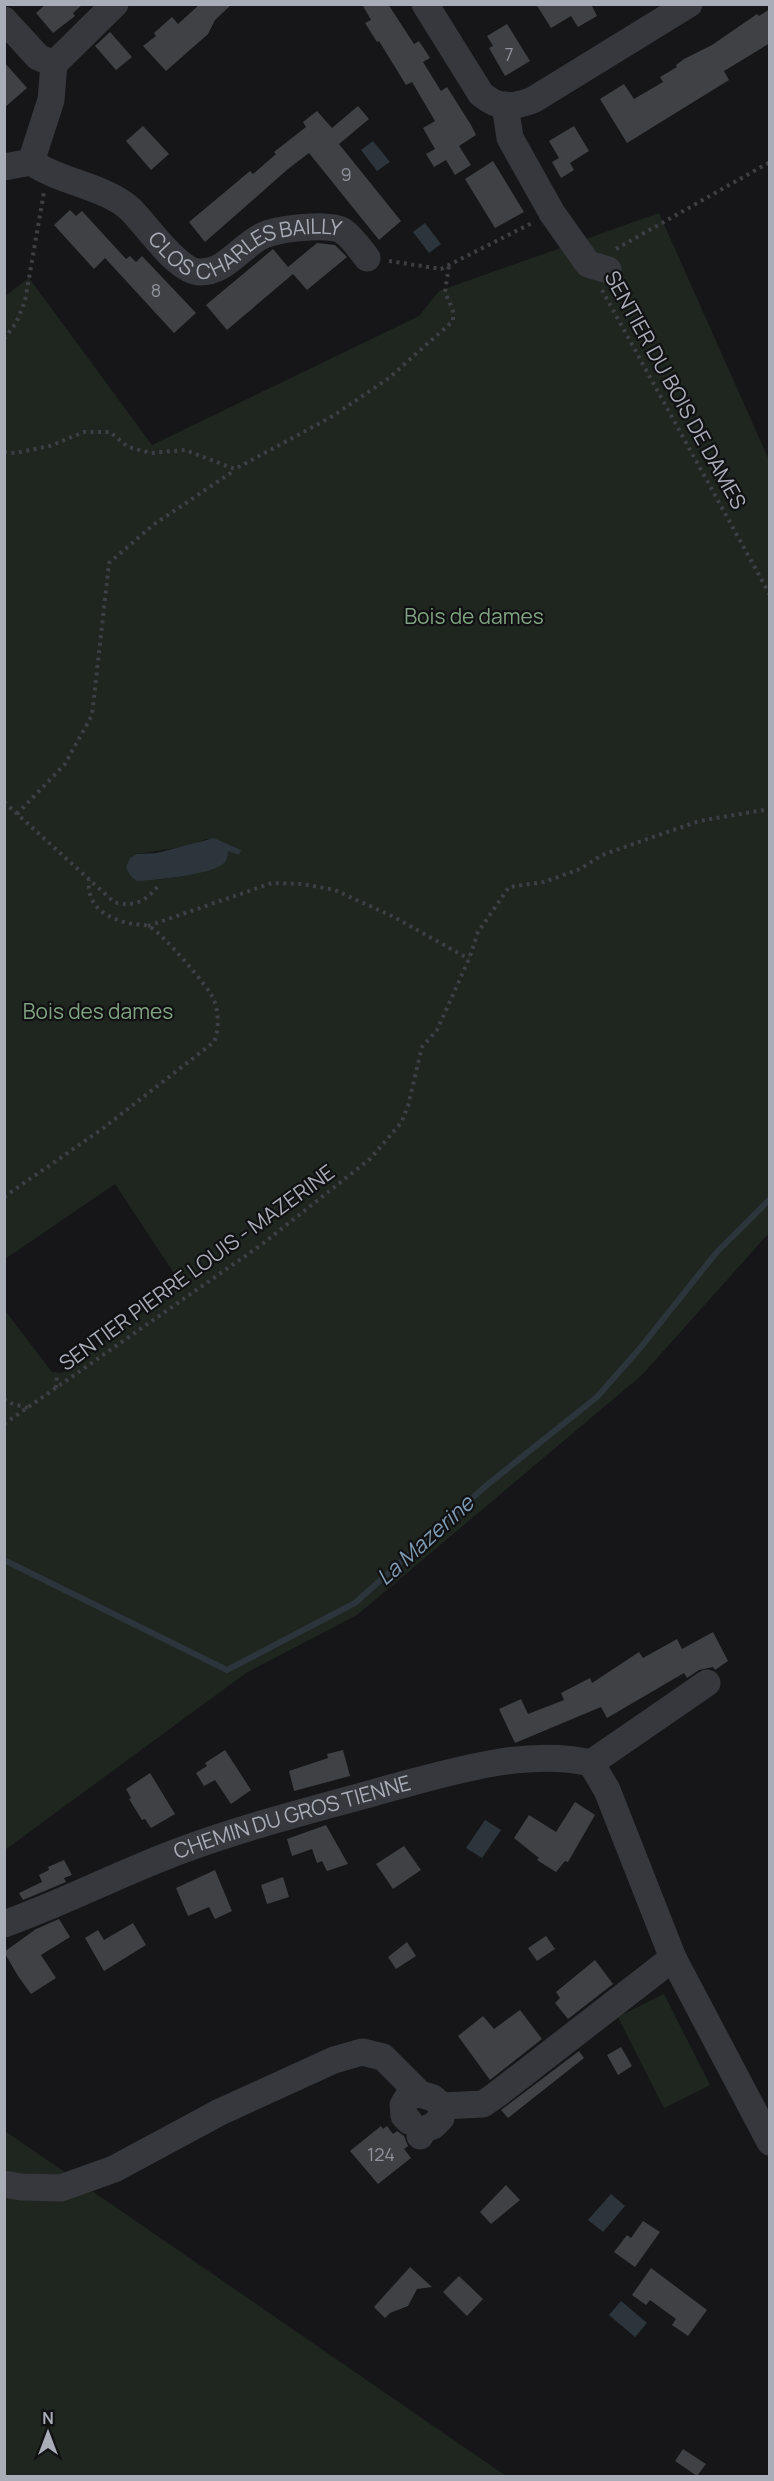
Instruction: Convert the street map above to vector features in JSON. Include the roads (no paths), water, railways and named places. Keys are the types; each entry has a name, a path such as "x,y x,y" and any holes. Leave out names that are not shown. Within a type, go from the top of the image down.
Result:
{"street":[{"path":"4,167 39,168 51,100 54,64 115,4"},
{"path":"425,4 481,94 493,104 505,105 519,105 533,100 689,4"},
{"path":"4,20 38,57 54,64"},
{"path":"505,105 510,138 552,213 598,267"},
{"name":"CLOS CHARLES BAILLY","path":"39,168 116,198 129,208 184,267 197,273 215,271 262,236 327,225 342,230 367,258"},
{"path":"707,1683 591,1762 607,1790 673,1958 770,2142"},
{"name":"CHEMIN DU GROS TIENNE","path":"4,1924 184,1849 248,1828 456,1770 512,1761 555,1759 591,1762"},
{"path":"431,2100 483,2104 673,1958"},
{"path":"4,2184 21,2187 61,2188 114,2169 220,2112 334,2060 362,2052 382,2057 431,2100 441,2118 433,2126 415,2129"}],"waterway":[{"name":"La Mazerine","path":"4,1560 227,1670 355,1603 487,1485 597,1397 641,1347 716,1253 770,1199"}],"park label":[{"name":"Bois de dames","path":"474,617"},
{"name":"Bois des dames","path":"98,1012"}]}
